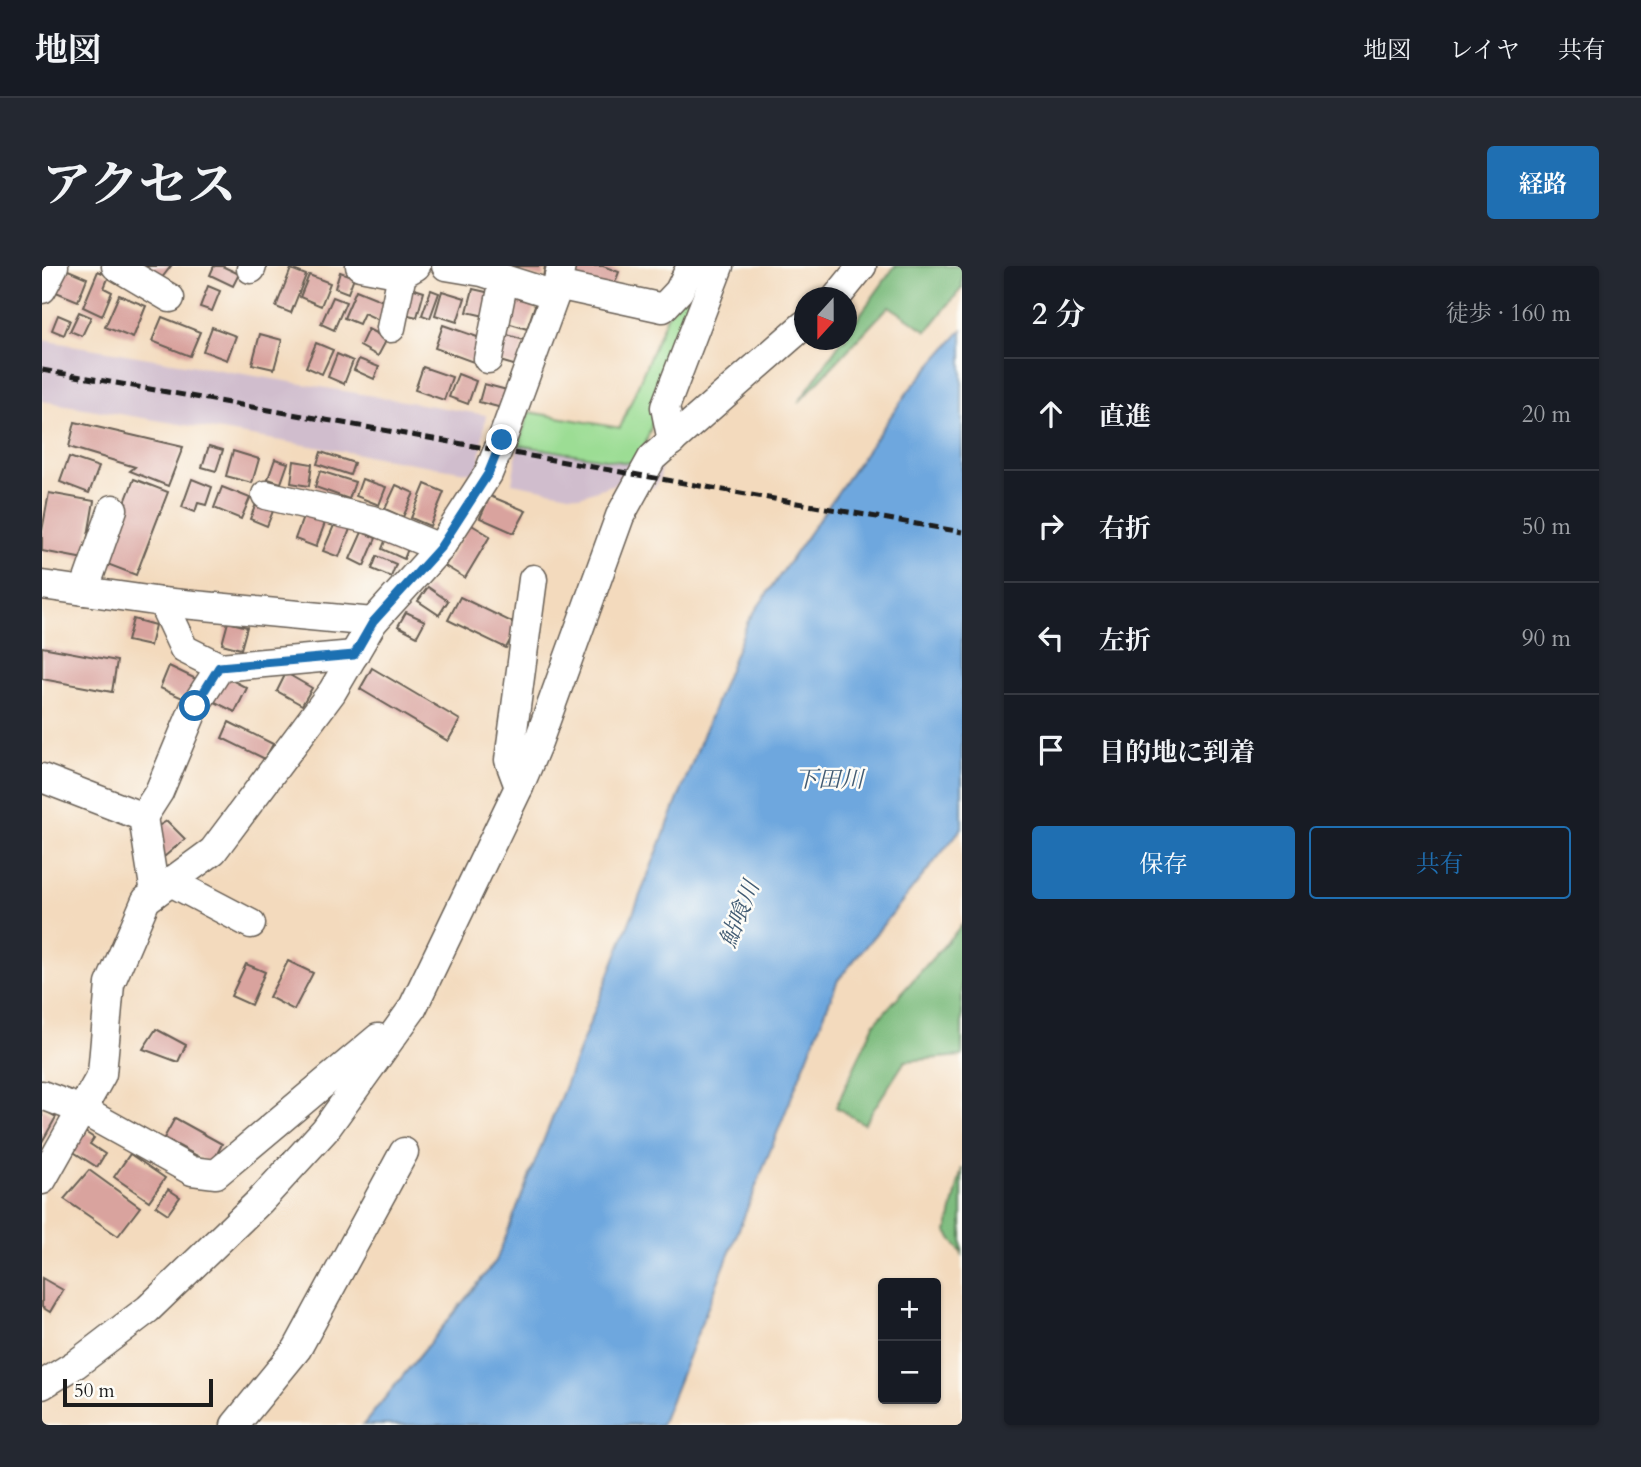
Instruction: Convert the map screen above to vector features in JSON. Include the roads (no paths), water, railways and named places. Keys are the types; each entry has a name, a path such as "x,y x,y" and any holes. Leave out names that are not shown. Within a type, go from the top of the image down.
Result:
{"street":[{"path":"42,289 54,266"},
{"path":"116,266 170,298"},
{"path":"360,266 410,269 391,328"},
{"path":"446,266 557,282 663,308 679,291 691,266"},
{"path":"672,441 664,407 719,266"},
{"path":"845,287 862,266"},
{"path":"488,359 490,273"},
{"path":"42,1180 102,1074 110,984 146,900 213,851 332,692 373,622 440,548 488,474 557,282"},
{"path":"42,1385 76,1364 148,1308 260,1201 325,1130 412,1009 519,787 620,516 652,458 794,334"},
{"path":"266,495 372,520 440,548"},
{"path":"84,591 113,509"},
{"path":"519,787 509,760 533,579"},
{"path":"42,585 162,602 373,622"},
{"path":"162,602 184,649 219,667 354,655"},
{"path":"163,887 143,817 159,792 195,706 219,667"},
{"path":"42,778 143,817"},
{"path":"163,887 251,924"},
{"path":"42,1095 82,1110 192,1171 216,1174 412,1009"},
{"path":"235,1425 297,1349 404,1152"}],"water":[{"name":"下田川","path":"962,330 962,828 838,980 661,1425 363,1425 496,1261 748,621 909,390"}],"railway":[{"path":"42,370 962,532"}],"water label":[{"name":"鮎喰川","path":"739,914"}]}
